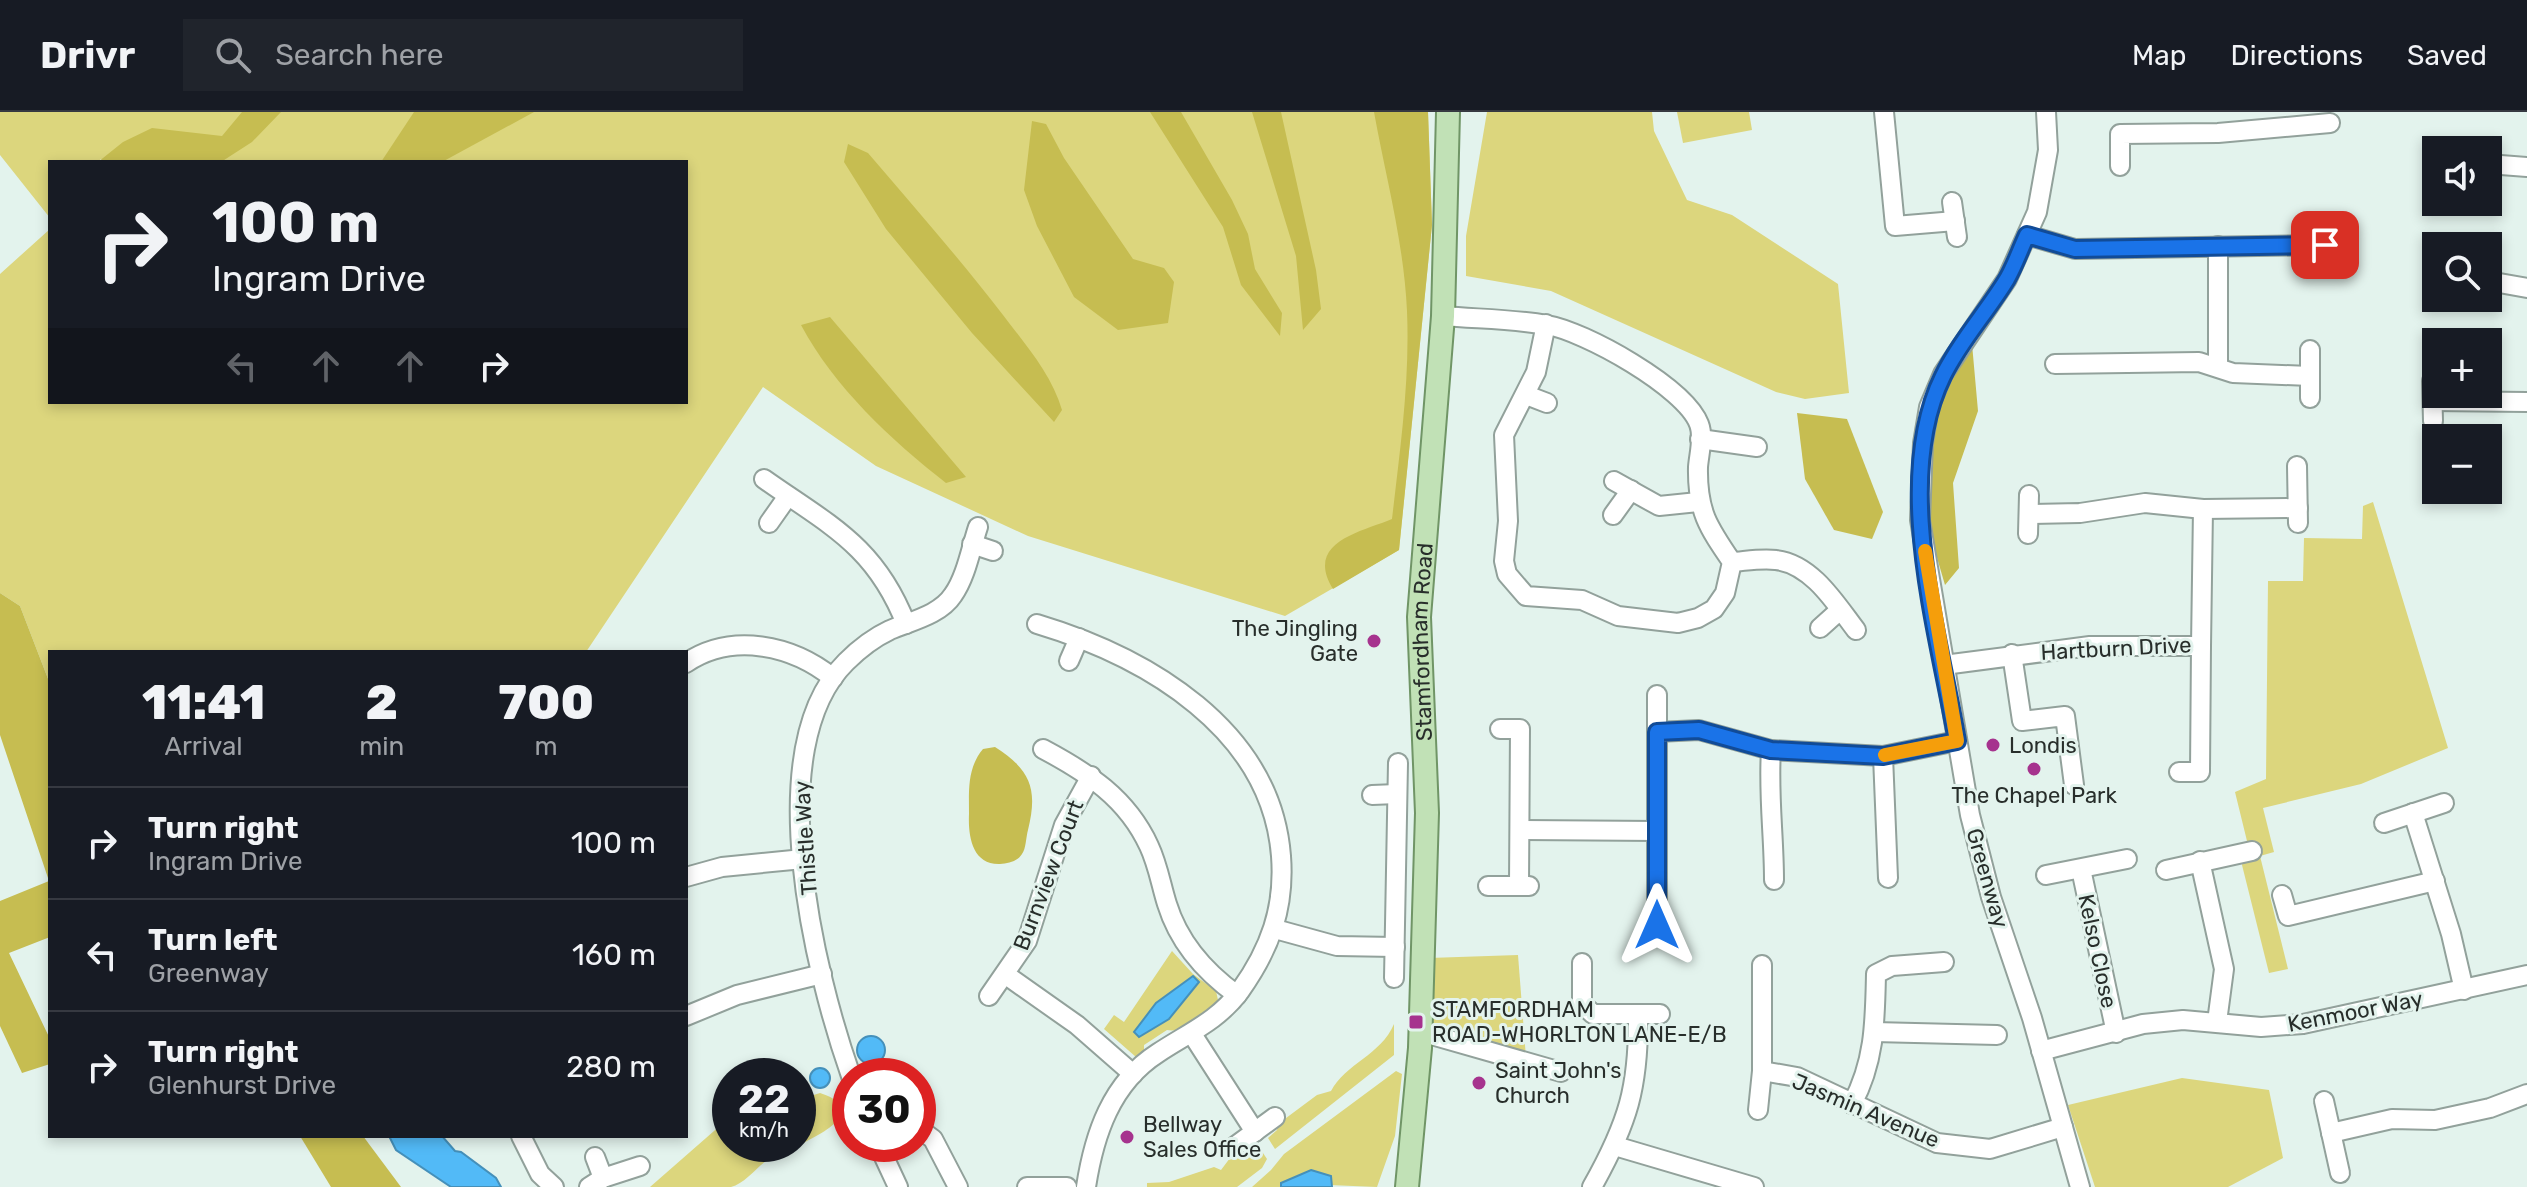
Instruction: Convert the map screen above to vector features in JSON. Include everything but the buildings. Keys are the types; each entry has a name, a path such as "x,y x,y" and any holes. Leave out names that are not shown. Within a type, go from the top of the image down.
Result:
{"main road":[{"name":"Stamfordham Road","path":"1403,1182 1421,1032 1427,813 1419,617 1443,316 1448,112"}],"street":[{"path":"1884,112 1895,226 1954,220"},
{"name":"Greenway","path":"2046,112 2048,150 2037,212 2007,279 1943,374 1929,407 1923,443 1920,520 1970,815 1991,897 2041,1051 2080,1187"},
{"path":"2120,166 2120,134 2251,121 2330,124"},
{"path":"2502,165 2527,167"},
{"path":"2027,235 2075,249 2325,245"},
{"path":"2218,246 2218,367"},
{"path":"2502,284 2527,288"},
{"path":"1443,316 1546,324 1583,337 1663,384 1684,402 1699,424 1698,502 1708,527 1732,562 1725,593 1714,609 1698,618 1678,623 1618,616 1582,600 1526,596 1507,574 1503,546 1508,521 1504,435 1536,372 1546,324"},
{"path":"2310,350 2310,398"},
{"path":"2055,364 2199,362 2233,373 2310,376"},
{"path":"1526,395 1547,403"},
{"path":"2502,402 2527,402"},
{"path":"2433,408 2433,421"},
{"path":"1700,439 1757,447"},
{"path":"2030,514 2080,513 2145,503 2298,516 2297,466"},
{"path":"764,479 868,555 887,582 906,624"},
{"path":"1613,515 1622,485 1659,506 1698,502"},
{"path":"2028,534 2029,495"},
{"path":"769,523 788,496"},
{"name":"Hartburn Drive","path":"1944,665 2090,646 2201,646 2203,509"},
{"name":"Thistle Way","path":"846,1058 822,974 803,859 798,805 801,769 814,716 833,678 866,644 948,602 958,587 975,535 993,551"},
{"path":"1732,562 1774,559 1798,567 1856,630"},
{"path":"1820,628 1840,610"},
{"path":"1037,624 1079,638 1129,661 1187,698 1223,727 1242,751 1266,793 1277,830 1282,887 1275,929 1261,959 1237,995 1192,1034 1157,1053 1133,1074 1099,1126 1086,1187"},
{"path":"1069,661 1079,638"},
{"path":"688,662 720,648 757,646 797,654 833,678"},
{"path":"2179,772 2200,772 2201,646"},
{"path":"2012,654 2022,721 2065,716 2074,785"},
{"path":"1657,695 1657,925"},
{"path":"1488,886 1526,886 1520,830 1520,729 1500,729"},
{"path":"1657,732 1699,730 1771,750 1883,756 1957,741"},
{"path":"1043,749 1091,776 1119,801 1142,833 1154,858 1171,914 1192,953 1237,995"},
{"path":"1771,750 1768,794 1774,832 1774,880"},
{"path":"1883,756 1888,878"},
{"path":"1394,978 1398,763"},
{"name":"Burnview Court","path":"989,996 1006,975 1033,927 1064,825 1091,776"},
{"path":"1372,795 1397,794"},
{"path":"2384,823 2444,803"},
{"path":"2413,813 2464,990"},
{"path":"1520,830 1657,831"},
{"path":"2166,870 2252,851"},
{"path":"688,876 722,867 803,859"},
{"name":"Kelso Close","path":"2046,875 2127,859"},
{"path":"2200,861 2224,969 2217,1022"},
{"name":"Kelso Close","path":"2081,869 2116,1033"},
{"path":"2282,895 2288,916 2435,881"},
{"path":"1275,929 1337,946 1395,947"},
{"path":"1852,1104 1864,1082 1874,1048 1876,974 1892,966 1944,962"},
{"path":"1582,963 1582,1004 1593,1014 1660,1014"},
{"name":"Jasmin Avenue","path":"1758,1110 1762,1071 1762,965"},
{"path":"688,1015 737,995 822,974"},
{"name":"Burnview Court","path":"1006,975 1077,1025 1133,1074"},
{"name":"Kenmoor Way","path":"2041,1051 2143,1024 2217,1022 2261,1027 2303,1024 2527,975"},
{"path":"1592,1187 1615,1146 1631,1103 1639,1067 1638,1014"},
{"path":"1421,1032 1561,1072"},
{"path":"1874,1032 1997,1035"},
{"path":"1192,1034 1255,1132"},
{"name":"Jasmin Avenue","path":"1762,1071 1797,1077 1937,1143 1990,1149 2063,1127"},
{"path":"2331,1133 2392,1119 2435,1120 2490,1108 2527,1094"},
{"path":"2324,1101 2340,1173"},
{"path":"1234,1147 1275,1117"},
{"path":"522,1138 540,1174 554,1187"},
{"path":"936,1145 958,1187"},
{"path":"1615,1146 1754,1187"},
{"path":"595,1157 596,1182 640,1166"},
{"path":"886,1162 898,1187"},
{"path":"1027,1187 1067,1187"}],"shaded area":[{"path":"0,112 1428,112 1432,225 1399,550 1285,616 1028,536 876,466 763,387 587,650 48,650 48,679 20,606 0,593 0,274 48,231 48,404 688,404 688,160 48,160 48,215 0,155"},
{"path":"242,112 281,112 252,142 224,160 100,160 123,142 152,128 222,136"},
{"path":"414,112 534,112 446,160 382,160"},
{"path":"1150,112 1181,112 1248,234 1255,269 1282,313 1280,336 1241,285 1223,227"},
{"path":"1252,112 1281,112 1316,270 1321,309 1303,330 1296,256"},
{"path":"1374,112 1428,112 1432,225 1399,550 1333,589 1326,573 1326,560 1331,550 1352,534 1392,519 1404,415 1408,337 1405,286"},
{"path":"1487,112 1652,112 1654,131 1687,200 1732,215 1838,284 1849,393 1805,399 1776,392 1551,291 1466,276 1466,236"},
{"path":"1677,112 1749,112 1752,130 1683,143"},
{"path":"1032,121 1046,124 1064,158 1133,259 1164,268 1174,282 1168,323 1118,330 1074,297 1037,226 1024,190"},
{"path":"848,144 868,153 1029,349 1052,384 1062,410 1054,422 972,333 886,229 844,162"},
{"path":"830,317 966,477 946,483 905,449 847,391 814,348 801,325"},
{"path":"1972,344 1978,411 1953,483 1959,568 1945,585 1928,527 1929,455 1939,402"},
{"path":"1797,413 1847,419 1883,512 1872,539 1834,530 1805,479"},
{"path":"2373,502 2448,748 2361,784 2263,808 2274,852 2260,856 2288,969 2269,973 2242,865 2247,841 2235,792 2266,779 2268,581 2303,581 2304,538 2362,539 2363,506"},
{"path":"0,593 20,606 48,679 48,878 0,735"},
{"path":"995,747 1024,773 1029,782 1032,803 1023,852 1015,860 1000,864 983,860 978,854 971,840 969,823 969,788 974,764 983,749"},
{"path":"48,881 48,938 9,953 48,1035 48,1065 22,1073 0,1026 0,901"},
{"path":"1172,951 1193,974 1216,991 1218,1000 1195,1021 1181,1029 1167,1030 1144,1045 1144,1052 1136,1057 1104,1029 1114,1015 1124,1022"},
{"path":"1518,955 1526,1058 1436,1032 1428,1025 1429,958"},
{"path":"1394,1024 1394,1055 1275,1149 1268,1138 1277,1130 1278,1124 1317,1095 1331,1091 1345,1074 1381,1044"},
{"path":"1396,1071 1402,1074 1395,1136 1377,1187 1282,1183 1281,1187 1252,1187 1284,1154"},
{"path":"2182,1078 2269,1090 2283,1158 2228,1187 2095,1187 2068,1105"},
{"path":"816,1094 832,1099 832,1125 816,1136"},
{"path":"712,1133 712,1162 765,1162 731,1187 650,1187"},
{"path":"301,1138 364,1138 401,1187 331,1187"},
{"path":"1259,1147 1267,1159 1262,1168 1237,1187 1147,1187 1147,1183 1169,1182 1214,1167 1221,1170 1230,1158 1250,1153"}],"water":[{"path":"1193,976 1199,982 1169,1019 1139,1037 1134,1032 1156,1003"},
{"path":"866,1037 876,1037 884,1045 882,1058 860,1058 858,1055 858,1045"},
{"path":"816,1068 824,1068 830,1074 830,1082 824,1088 816,1088"},
{"path":"390,1138 444,1138 455,1151 461,1152 496,1178 501,1187 451,1187 396,1150"},
{"path":"1311,1170 1331,1176 1332,1187 1281,1187 1281,1183"}],"slow traffic":[{"path":"1885,755 1957,741 1925,551"}],"place":[{"name":"The Jingling Gate","path":"1374,641"},
{"name":"Londis","path":"1993,745"},
{"name":"The Chapel Park","path":"2034,769"},
{"name":"STAMFORDHAM ROAD-WHORLTON LANE-E/B","path":"1416,1022"},
{"name":"Saint John's Church","path":"1479,1083"},
{"name":"Bellway Sales Office","path":"1127,1137"}],"route":[{"path":"1657,925 1657,732 1699,730 1771,750 1883,756 1957,741 1920,520 1923,443 1929,407 1943,374 2007,279 2027,235 2075,249 2325,245"}]}
